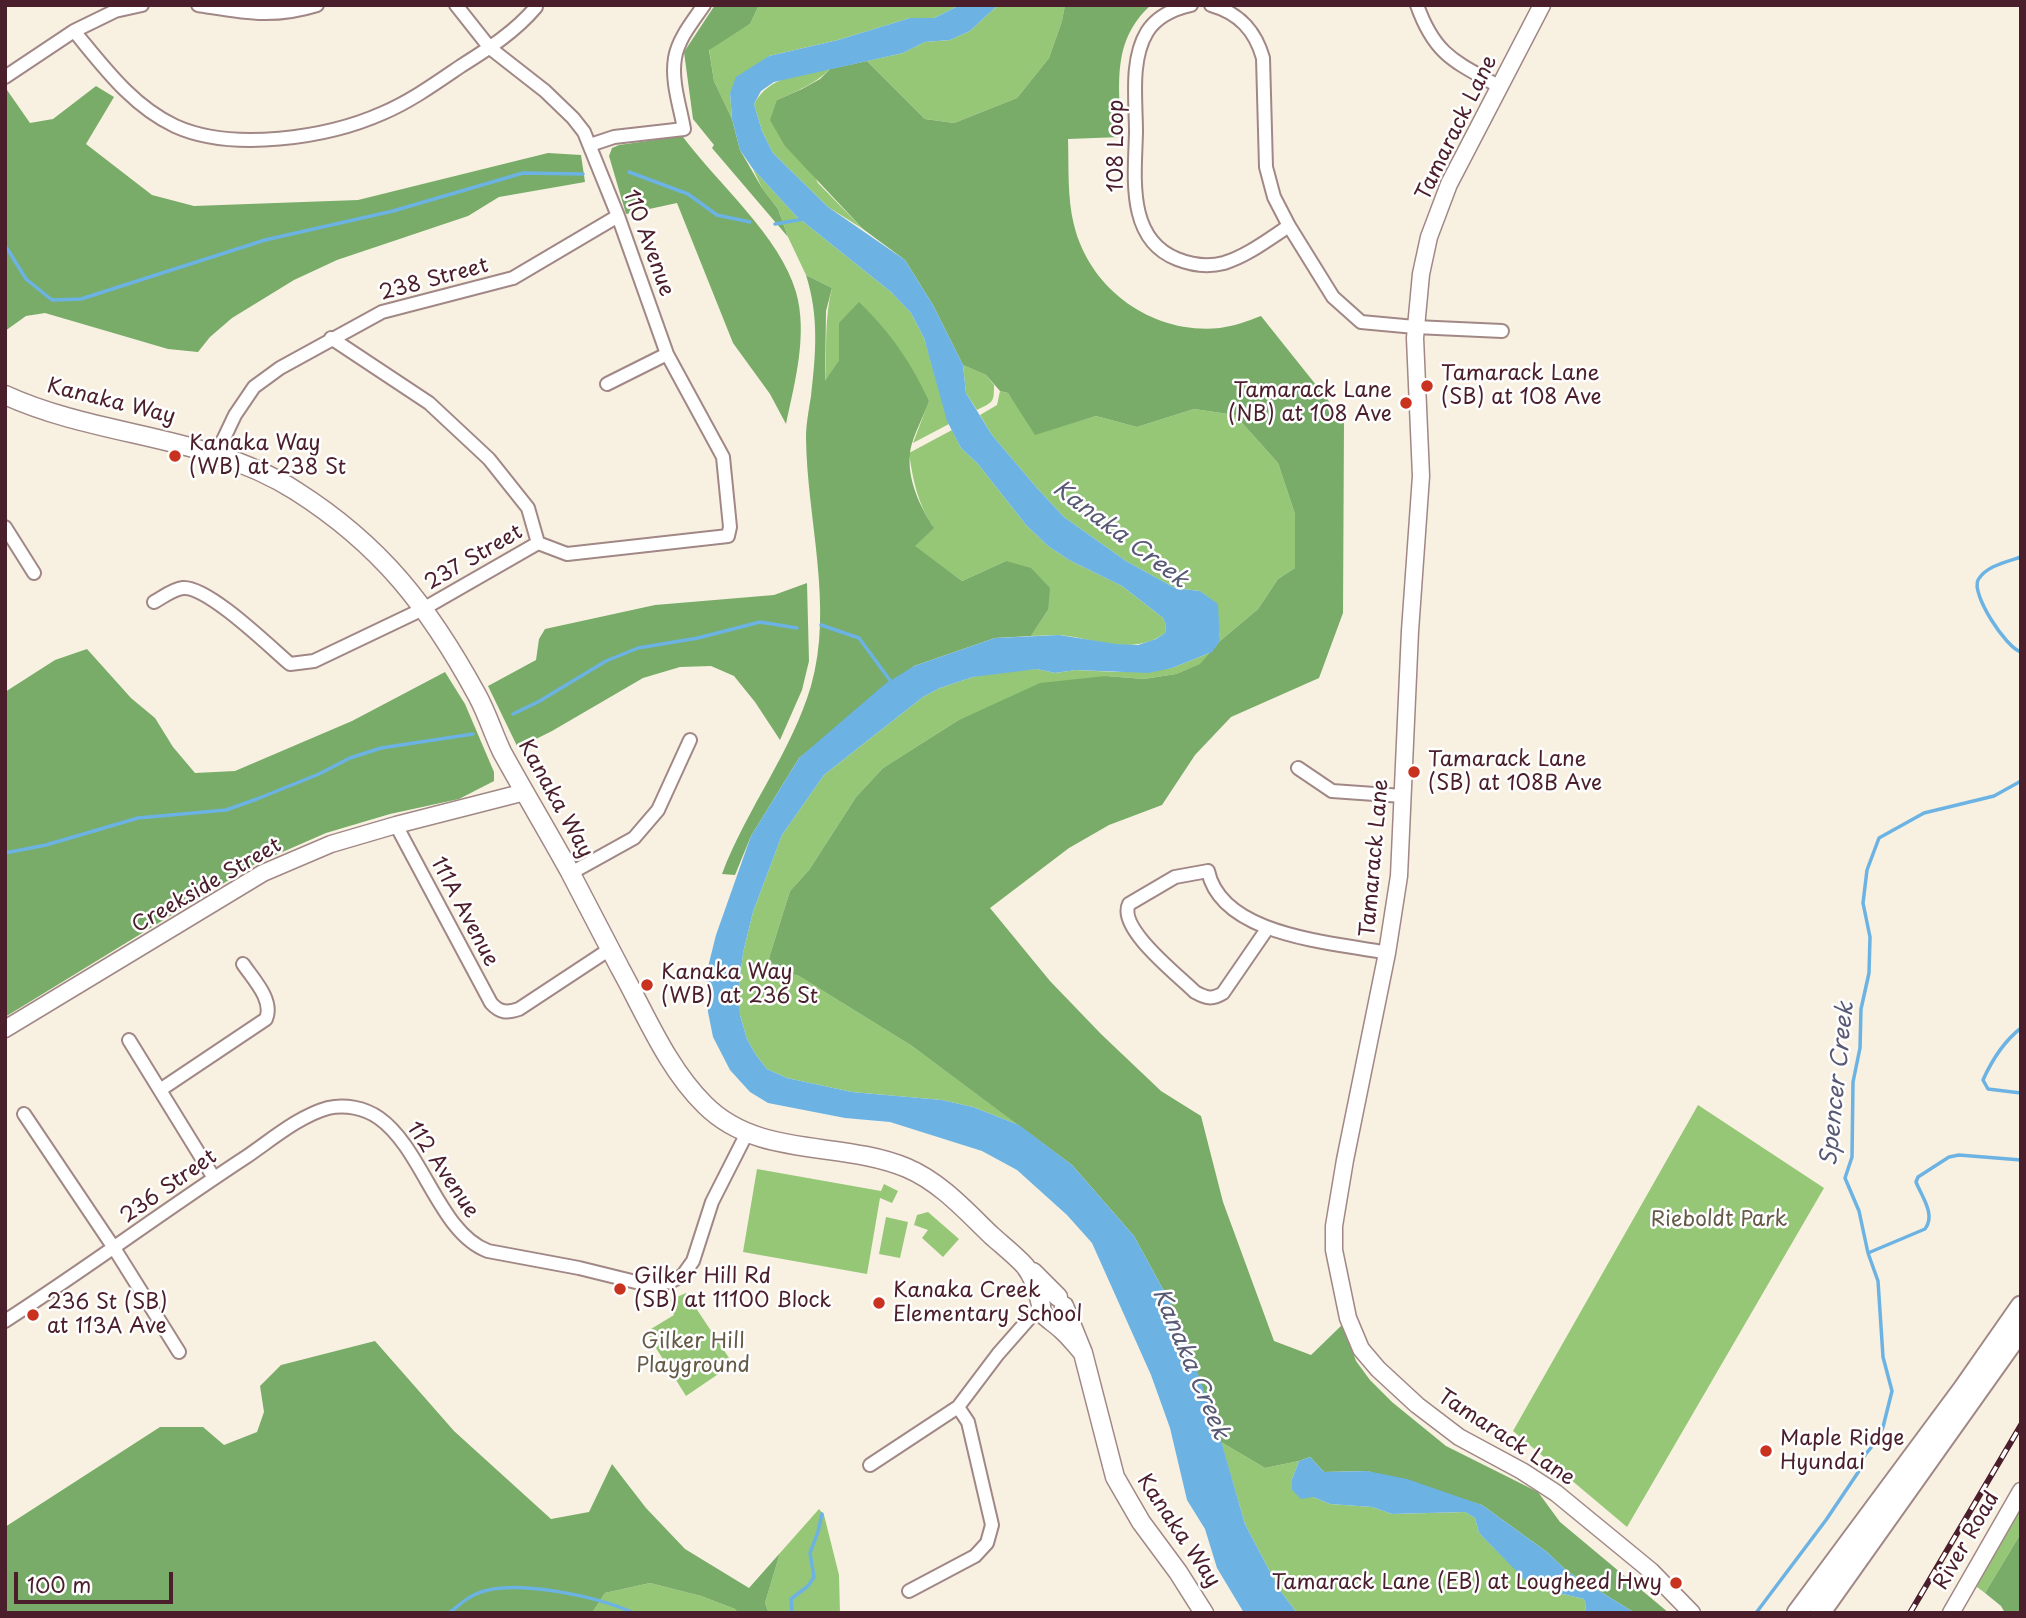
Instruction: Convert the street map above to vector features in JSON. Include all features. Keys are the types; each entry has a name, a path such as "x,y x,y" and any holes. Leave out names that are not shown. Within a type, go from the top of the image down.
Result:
{"highway":[{"path":"1797,1613 2021,1306"},
{"path":"1820,1613 2021,1330"}],"main road":[{"name":"Kanaka Way","path":"5,395 65,417 217,453 270,476 328,512 381,556 424,609 479,699 501,749 571,873 662,1045 689,1088 716,1114 747,1133 779,1142 906,1167 946,1193 1027,1269 1037,1274 1053,1307 1083,1353 1115,1477 1140,1522 1178,1572 1204,1613"}],"street":[{"path":"5,77 74,32 115,11 142,5"},
{"path":"198,5 257,14 302,10 317,5"},
{"name":"110 Avenue","path":"456,5 489,48 573,118 590,145 667,354 723,457 730,527 728,536"},
{"path":"590,145 614,137 684,129 675,82 675,57 685,33 704,5"},
{"name":"108 Loop","path":"1191,5 1173,9 1157,21 1148,30 1138,52 1135,196 1142,225 1155,243 1172,257 1208,266 1235,259 1289,226"},
{"path":"1211,5 1233,13 1250,28 1259,44 1264,58 1266,167 1274,197 1333,297 1361,322 1502,331"},
{"path":"1417,5 1425,25 1441,50 1500,87"},
{"name":"Tamarack Lane","path":"1542,5 1449,184 1435,220 1421,274 1415,327 1421,476 1410,631 1399,876 1387,953 1334,1226 1336,1270 1353,1332 1367,1357 1417,1405 1459,1437 1556,1493 1651,1571 1692,1613"},
{"path":"74,32 119,84 156,116 177,127 229,139 299,135 358,122 407,102 522,25 536,7"},
{"name":"238 Street","path":"217,453 254,387 280,368 382,312 513,278 618,216"},
{"path":"331,338 429,403 489,459 528,508 538,543"},
{"path":"607,384 667,354"},
{"path":"5,527 34,573"},
{"name":"237 Street","path":"154,603 174,590 185,587 194,589 223,606 290,664 314,661 424,609 538,543 567,554 728,536"},
{"path":"571,873 634,838 658,810 690,740"},
{"path":"1298,768 1332,791 1403,796"},
{"name":"Creekside Street","path":"5,1029 263,873 331,844 525,792"},
{"name":"111A Avenue","path":"396,825 496,1009 504,1012 519,1009 610,949"},
{"path":"1267,929 1223,993 1216,998 1206,998 1195,992 1133,932 1126,917 1129,904 1175,877 1210,868 1214,889 1231,908 1267,929 1387,953"},
{"path":"160,1090 266,1019 269,1013 265,998 243,964"},
{"path":"129,1040 214,1178"},
{"name":"236 Street","path":"5,1321 214,1178 313,1114 338,1106 363,1110"},
{"name":"112 Avenue","path":"363,1110 390,1127 461,1233 475,1245 488,1251 579,1268 648,1285 670,1282 682,1275 693,1261 712,1202 747,1133"},
{"path":"24,1114 114,1248 179,1352"},
{"path":"870,1465 958,1406 998,1354 1020,1331 1053,1307"},
{"path":"909,1591 975,1556 987,1543 992,1525 968,1422 958,1406"},
{"name":"River Road","path":"1951,1613 2021,1491"}],"green space":[{"path":"715,5 759,5 750,24 709,50 714,81 732,119 740,150 778,209 788,237 712,148 714,145 693,119 684,52"},
{"path":"759,5 960,5 934,18 910,18 838,40 769,56 730,93 732,119 714,81 709,49 750,24"},
{"path":"998,5 1065,5 1049,58 1017,98 954,123 925,119 867,61 903,53 925,42 950,40 970,31"},
{"path":"1065,5 1151,5 1138,19 1123,50 1119,83 1121,137 1068,139 1070,204 1082,248 1094,270 1110,288 1128,304 1149,316 1171,324 1220,328 1261,316 1344,420 1343,613 1319,678 1231,717 1195,755 1162,805 1109,825 1069,848 990,908 1050,981 1101,1034 1161,1091 1201,1116 1223,1202 1274,1341 1311,1355 1343,1324 1356,1361 1392,1402 1446,1446 1538,1492 1560,1522 1669,1613 1635,1613 1567,1571 1547,1552 1482,1505 1367,1471 1324,1472 1310,1457 1265,1468 1221,1442 1177,1315 1134,1236 1072,1165 912,1046 799,976 775,968 769,958 790,891 809,870 856,797 883,768 957,721 1040,683 1106,676 1144,679 1176,674 1200,664 1220,641 1258,609 1278,579 1295,568 1295,514 1278,463 1235,415 1194,409 1137,427 1096,416 1035,435 1008,393 1000,391 986,375 963,365 933,305 905,260 863,229 785,146 770,120 777,100 820,79 830,69 867,61 925,119 954,123 1017,98 1049,58"},
{"path":"830,69 812,83 777,100 818,183 863,229 828,207 773,153 762,131 754,104 768,87 777,82"},
{"path":"96,86 114,97 86,144 152,195 194,206 358,200 548,153 581,155 585,182 499,197 468,216 337,260 294,280 232,318 210,337 198,352 168,349 45,313 26,316 5,331 5,91 7,90 30,123 53,119"},
{"path":"683,137 747,211 777,251 788,271 796,292 801,324 796,375 786,424 770,394 733,343 677,203 626,214 609,156 612,148"},
{"path":"753,169 796,216 891,292 911,313 924,338 949,424 913,443 929,401 839,323 839,360 825,382 827,323 832,288 806,275 778,209 762,188"},
{"path":"806,275 832,288 826,311 825,381 839,360 839,323 859,302 899,348 929,401 913,442 910,463 916,492 934,528 915,546 962,581 1006,561 1031,568 1050,588 1048,610 1031,636 995,638 914,666 799,758 751,836 735,875 722,874 803,710 817,656 820,594 806,438 815,335 813,305"},
{"path":"963,365 986,375 994,385 992,401 977,410 966,393"},
{"path":"1000,391 1008,393 1036,434 1096,416 1137,427 1194,409 1235,415 1278,463 1295,514 1295,568 1278,579 1258,609 1220,641 1217,604 1200,591 1175,588 1126,561 1064,517 1037,488 992,435 980,415 997,405"},
{"path":"952,430 961,448 978,464 1026,525 1048,546 1069,560 1122,586 1163,618 1165,633 1153,640 1127,645 1059,635 1031,636 1048,610 1006,561 962,581 914,546 933,527 917,492 909,453"},
{"path":"807,583 809,661 802,690 780,740 734,676 711,666 680,667 643,678 518,748 488,686 536,660 539,639 545,629 655,605 774,595"},
{"path":"87,649 131,698 155,718 173,747 195,773 235,771 352,721 445,672 465,704 494,772 494,781 459,799 390,814 326,833 255,864 5,1017 5,692 55,660"},
{"path":"1212,652 1201,664 1176,674 1144,679 1106,676 957,721 883,768 856,797 809,870 790,891 769,958 775,968 799,976 912,1046 1019,1125 973,1107 942,1100 852,1092 787,1078 767,1069 747,1039 740,1015 739,988 743,953 753,912 782,835 824,775 923,697 973,677 1002,671 1037,669 1055,673 1076,670 1116,672 1172,668"},
{"name":"Rieboldt Park","path":"1698,1105 1824,1188 1627,1527 1513,1431"},
{"path":"757,1169 881,1191 884,1184 898,1191 892,1203 880,1198 867,1274 743,1252"},
{"path":"928,1212 959,1239 943,1257 922,1238 928,1230 914,1225 917,1215"},
{"path":"886,1217 908,1222 900,1258 879,1254"},
{"name":"Gilker Hill Playground","path":"686,1293 733,1364 686,1396 646,1332 674,1315 670,1300"},
{"path":"375,1341 454,1431 551,1519 589,1512 612,1464 646,1508 685,1549 749,1588 780,1553 765,1603 769,1613 738,1613 735,1609 701,1596 650,1583 605,1593 592,1613 5,1613 5,1527 160,1427 203,1427 224,1445 257,1432 264,1412 260,1386 281,1365"},
{"path":"1221,1442 1265,1468 1299,1461 1292,1479 1313,1497 1330,1504 1372,1507 1392,1514 1465,1512 1475,1518 1479,1533 1525,1579 1543,1582 1554,1592 1584,1599 1585,1613 1297,1613 1279,1589 1245,1524"},
{"path":"2021,1502 2021,1533 1985,1593 1973,1584"},
{"path":"819,1509 824,1515 839,1575 840,1613 769,1613 765,1603 780,1553"},
{"path":"2021,1533 2021,1613 2005,1613 2001,1606 1985,1593"},
{"path":"650,1583 701,1596 735,1609 738,1613 592,1613 605,1593"}],"water":[{"name":"Kanaka Creek","path":"960,5 998,5 970,31 950,40 925,42 903,53 774,82 761,91 754,104 762,131 773,153 828,207 905,260 933,305 963,365 966,393 992,435 1037,488 1064,517 1126,561 1175,588 1200,591 1218,604 1220,641 1212,652 1172,668 1148,673 1076,670 1055,673 1037,669 973,677 923,697 824,775 782,835 753,912 743,953 739,988 740,1015 747,1039 767,1069 787,1078 852,1092 942,1100 973,1107 1019,1125 1072,1165 1134,1236 1177,1315 1218,1430 1245,1524 1279,1589 1297,1613 1244,1613 1217,1568 1205,1529 1187,1500 1170,1428 1151,1375 1092,1243 1067,1215 1017,1170 982,1151 890,1122 845,1118 768,1103 750,1092 730,1070 713,1037 708,1012 706,975 716,935 751,836 799,758 885,684 914,666 995,638 1059,635 1138,645 1165,633 1163,618 1122,586 1069,560 1048,546 1026,525 978,464 961,448 947,421 924,338 911,313 891,292 796,216 753,169 740,150 732,119 730,93 736,77 769,56 838,40 910,18 934,18"},
{"path":"1310,1457 1324,1472 1367,1471 1407,1479 1482,1505 1547,1552 1567,1571 1635,1613 1585,1613 1584,1599 1554,1592 1543,1582 1525,1580 1479,1533 1475,1518 1465,1512 1392,1514 1372,1507 1330,1504 1313,1497 1301,1499 1292,1490 1292,1479 1299,1461"}],"waterway":[{"path":"629,172 688,194 717,215 750,222"},
{"path":"5,245 26,279 52,300 81,299 265,240 393,211 523,173 583,174"},
{"path":"775,224 804,219"},
{"name":"Spencer Creek","path":"2021,557 1986,571 1978,580 1977,587 1991,620 2007,641 2021,652"},
{"path":"513,714 606,661 638,648 698,638 760,622 797,628"},
{"path":"821,625 859,638 892,683"},
{"path":"5,853 46,845 138,818 226,810 319,774 350,758 381,748 473,734"},
{"name":"Spencer Creek","path":"1756,1613 1859,1471 1865,1455 1878,1439 1883,1427 1892,1391 1883,1357 1878,1281 1868,1253 1859,1211 1845,1178 1852,1157 1853,1082 1860,1048 1861,1009 1869,973 1870,937 1863,903 1867,870 1879,838 1924,813 1994,796 2021,781"},
{"path":"2021,1028 1999,1052 1983,1080 1988,1089 2021,1093"},
{"path":"1868,1253 1925,1229 1929,1212 1916,1182 1918,1177 1949,1157 1959,1155 2021,1160"},
{"path":"792,1613 791,1599 808,1586 814,1577 810,1553 822,1514"},
{"path":"449,1613 476,1594 492,1589 511,1588 532,1588 578,1595 634,1613"}],"railway":[{"path":"1910,1613 2021,1425"}],"place":[{"name":"Tamarack Lane (SB) at 108 Ave","path":"1427,386"},
{"name":"Tamarack Lane (NB) at 108 Ave","path":"1406,403"},
{"name":"Kanaka Way (WB) at 238 St","path":"175,456"},
{"name":"Tamarack Lane (SB) at 108B Ave","path":"1414,772"},
{"name":"Kanaka Way (WB) at 236 St","path":"647,985"},
{"name":"Gilker Hill Rd (SB) at 11100 Block","path":"620,1289"},
{"name":"Kanaka Creek Elementary School","path":"879,1303"},
{"name":"236 St (SB) at 113A Ave","path":"33,1315"},
{"name":"Maple Ridge Hyundai","path":"1766,1451"},
{"name":"Tamarack Lane (EB) at Lougheed Hwy","path":"1676,1583"}]}
